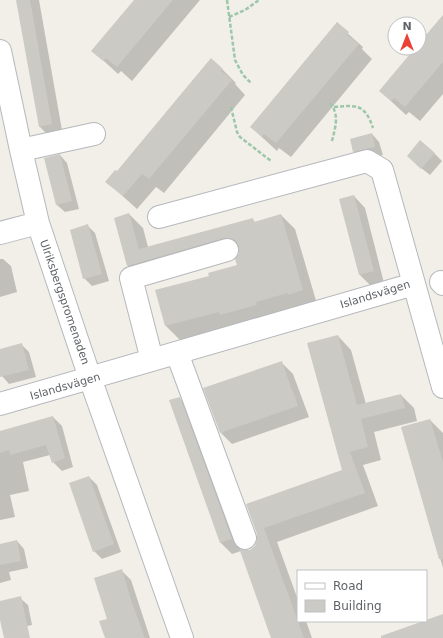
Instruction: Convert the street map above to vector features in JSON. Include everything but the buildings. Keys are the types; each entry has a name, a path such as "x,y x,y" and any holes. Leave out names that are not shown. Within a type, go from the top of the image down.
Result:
{"street":[{"name":"Ulriksbergspromenaden","path":"0,51 38,223 90,378 182,638"},
{"path":"21,150 94,134"},
{"name":"Islandsvägen","path":"0,404 414,284 382,170 367,161 159,217"},
{"path":"0,233 38,223"},
{"path":"152,360 131,278 227,250"},
{"path":"414,284 443,387"},
{"path":"176,353 245,538"}],"path":[{"path":"227,0 235,60 242,75 251,83"},
{"path":"229,17 245,10 259,0"},
{"path":"330,103 334,108 336,116 336,125 332,141"},
{"path":"334,108 354,105 361,108 370,118 373,128"},
{"path":"231,107 237,132 240,137 271,161"}]}
